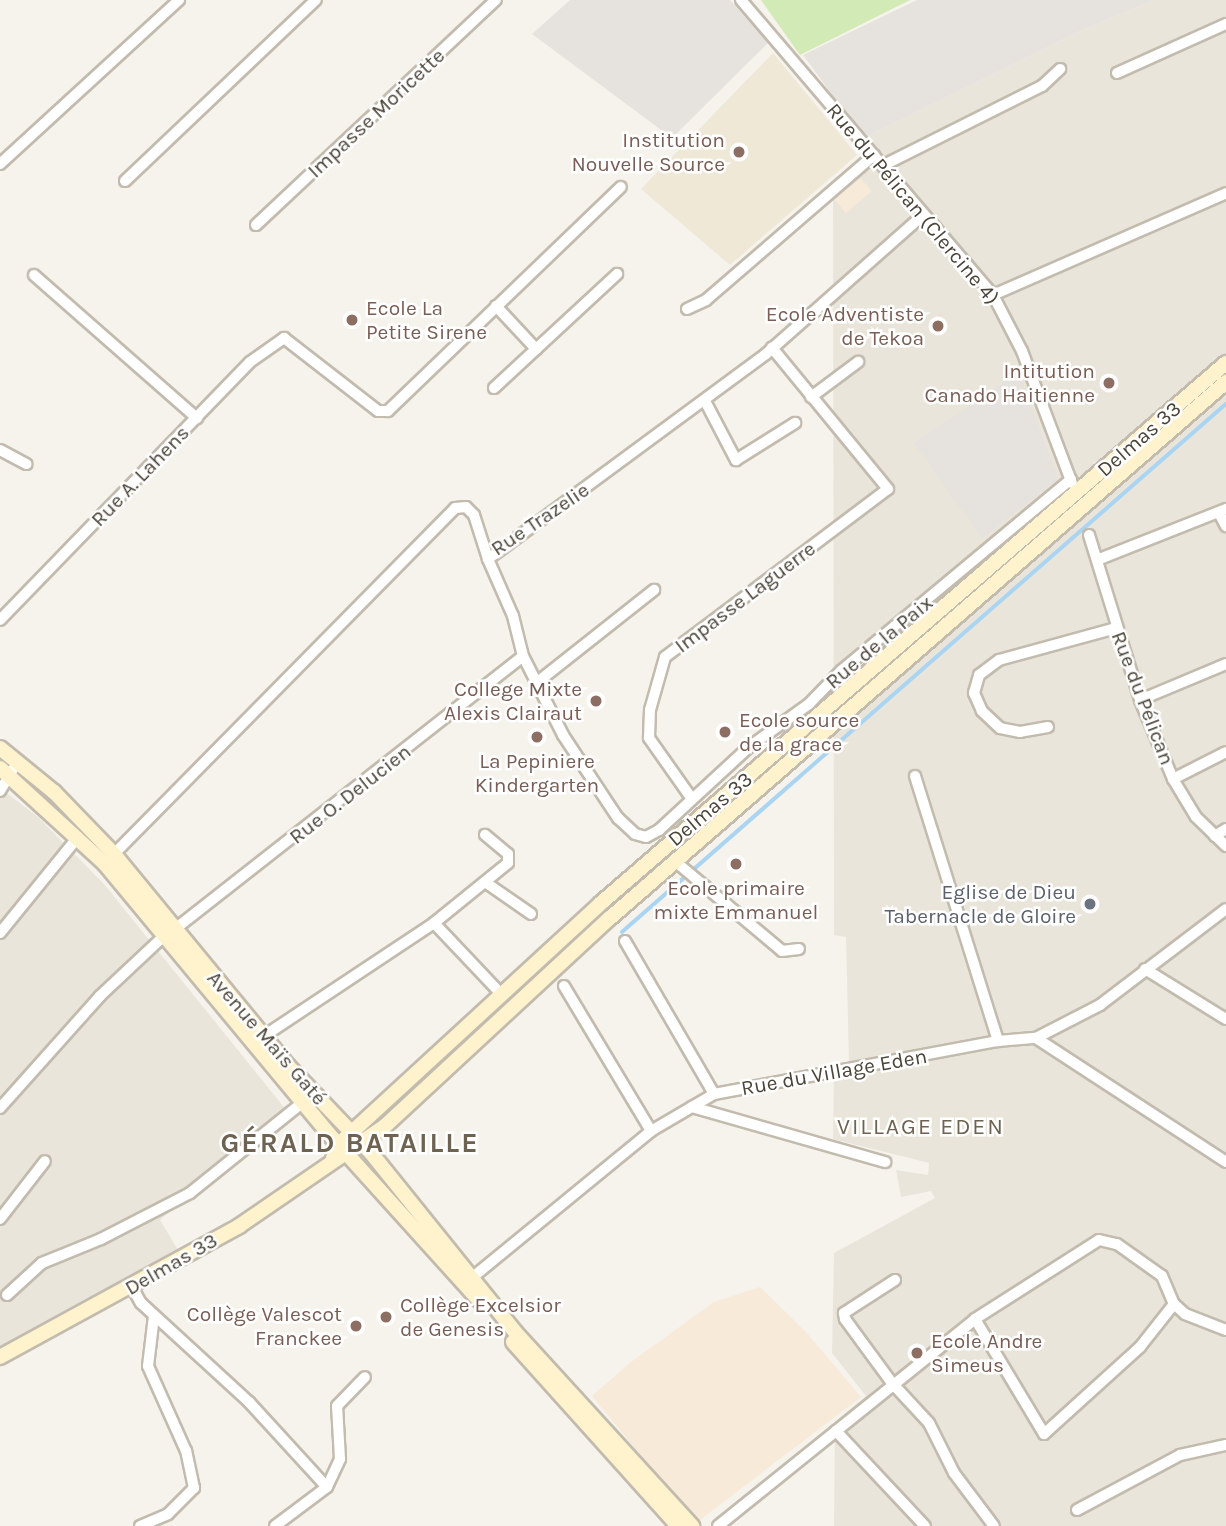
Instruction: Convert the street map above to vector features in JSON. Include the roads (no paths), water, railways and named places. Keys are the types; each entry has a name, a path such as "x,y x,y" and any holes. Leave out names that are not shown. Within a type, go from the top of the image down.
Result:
{"main road":[{"name":"Delmas 33","path":"357,1138 601,903 1226,363"},
{"name":"Delmas 33","path":"0,1357 239,1226 340,1152 676,862 1076,493 1226,382"},
{"name":"Avenue Maïs Gaté","path":"0,747 18,761 114,854 169,933 340,1152 469,1280 692,1526"},
{"name":"Avenue Maïs Gaté","path":"5,772 78,837 357,1138 469,1280 543,1380 678,1526"}],"street":[{"path":"0,164 178,0"},
{"path":"125,181 316,0"},
{"name":"Impasse Moricette","path":"256,225 496,0"},
{"name":"Rue du Pélican (Clercine 4)","path":"741,0 884,165 922,216 993,295 1022,351 1076,493"},
{"path":"1117,74 1226,24"},
{"path":"884,165 1042,86 1060,69"},
{"path":"687,309 706,300 874,155"},
{"path":"536,349 496,306 621,187"},
{"path":"993,295 1226,193"},
{"name":"Rue Trazelie","path":"114,854 455,509 466,507 474,515 488,559 705,401 772,348 922,216"},
{"path":"494,388 617,274"},
{"path":"34,275 197,418"},
{"name":"Rue A. Lahens","path":"0,620 250,362 284,338 383,412 496,306"},
{"path":"772,348 811,397 858,362"},
{"name":"Impasse Laguerre","path":"692,799 649,738 650,710 665,657 885,494 887,484 811,397"},
{"path":"705,401 736,460 795,424"},
{"path":"0,450 26,464"},
{"name":"Rue de la Paix","path":"488,559 513,616 523,656 535,684 590,777 618,818 635,834 646,837 659,830 692,799 1076,493"},
{"path":"1097,560 1223,511 1226,526"},
{"name":"Rue du Pélican","path":"1089,535 1140,700 1173,779 1196,817 1226,846"},
{"path":"535,684 654,590"},
{"path":"1048,727 1020,732 1000,728 974,694 979,675 999,660 1116,628"},
{"name":"Rue O. Delucien","path":"0,1108 100,996 169,933 523,656"},
{"path":"1140,700 1226,664"},
{"path":"1173,779 1226,752"},
{"path":"0,791 5,772 18,761"},
{"path":"915,776 998,1041"},
{"path":"1215,836 1226,828"},
{"path":"264,1036 434,923 485,882 509,859 485,835"},
{"path":"0,933 78,837"},
{"path":"676,862 782,951 799,949"},
{"path":"485,882 531,914"},
{"name":"Rue du Village Eden","path":"469,1280 651,1131 714,1094 998,1041 1035,1038 1100,1005 1226,909"},
{"path":"434,923 503,996"},
{"path":"625,941 714,1094"},
{"path":"1145,969 1226,1020"},
{"path":"564,986 651,1131"},
{"path":"1035,1038 1226,1162"},
{"path":"7,1295 42,1263 190,1194 303,1102"},
{"path":"692,1107 885,1162"},
{"path":"0,1219 45,1161"},
{"path":"718,1526 891,1383 975,1319 1099,1240 1117,1244 1162,1276 1174,1304 1185,1314 1226,1330"},
{"path":"895,1280 844,1315 891,1383 929,1423 954,1473 994,1526"},
{"path":"132,1287 154,1316 249,1402 327,1487"},
{"path":"975,1319 1044,1434 1140,1347 1174,1304"},
{"path":"139,1526 168,1514 194,1488 186,1451 148,1366 154,1316"},
{"path":"275,1526 327,1487 340,1460 337,1406 365,1377"},
{"path":"836,1431 925,1526"},
{"path":"1077,1510 1180,1455 1226,1444"}],"waterway":[{"path":"622,932 1226,404"}],"place":[{"name":"Institution Nouvelle Source","path":"739,152"},
{"name":"Ecole La Petite Sirene","path":"352,320"},
{"name":"Ecole Adventiste de Tekoa","path":"938,326"},
{"name":"Intitution Canado Haitienne","path":"1109,383"},
{"name":"College Mixte Alexis Clairaut","path":"596,701"},
{"name":"Ecole source de la grace","path":"725,732"},
{"name":"La Pepiniere Kindergarten","path":"537,737"},
{"name":"Ecole primaire mixte Emmanuel","path":"736,864"},
{"name":"Eglise de Dieu Tabernacle de Gloire","path":"1090,904"},
{"name":"Collège Excelsior de Genesis","path":"386,1317"},
{"name":"Collège Valescot Franckee","path":"356,1326"},
{"name":"Ecole Andre Simeus","path":"917,1353"}],"district":[{"name":"VILLAGE EDEN","path":"921,1127"},
{"name":"GÉRALD BATAILLE","path":"350,1143"}]}
